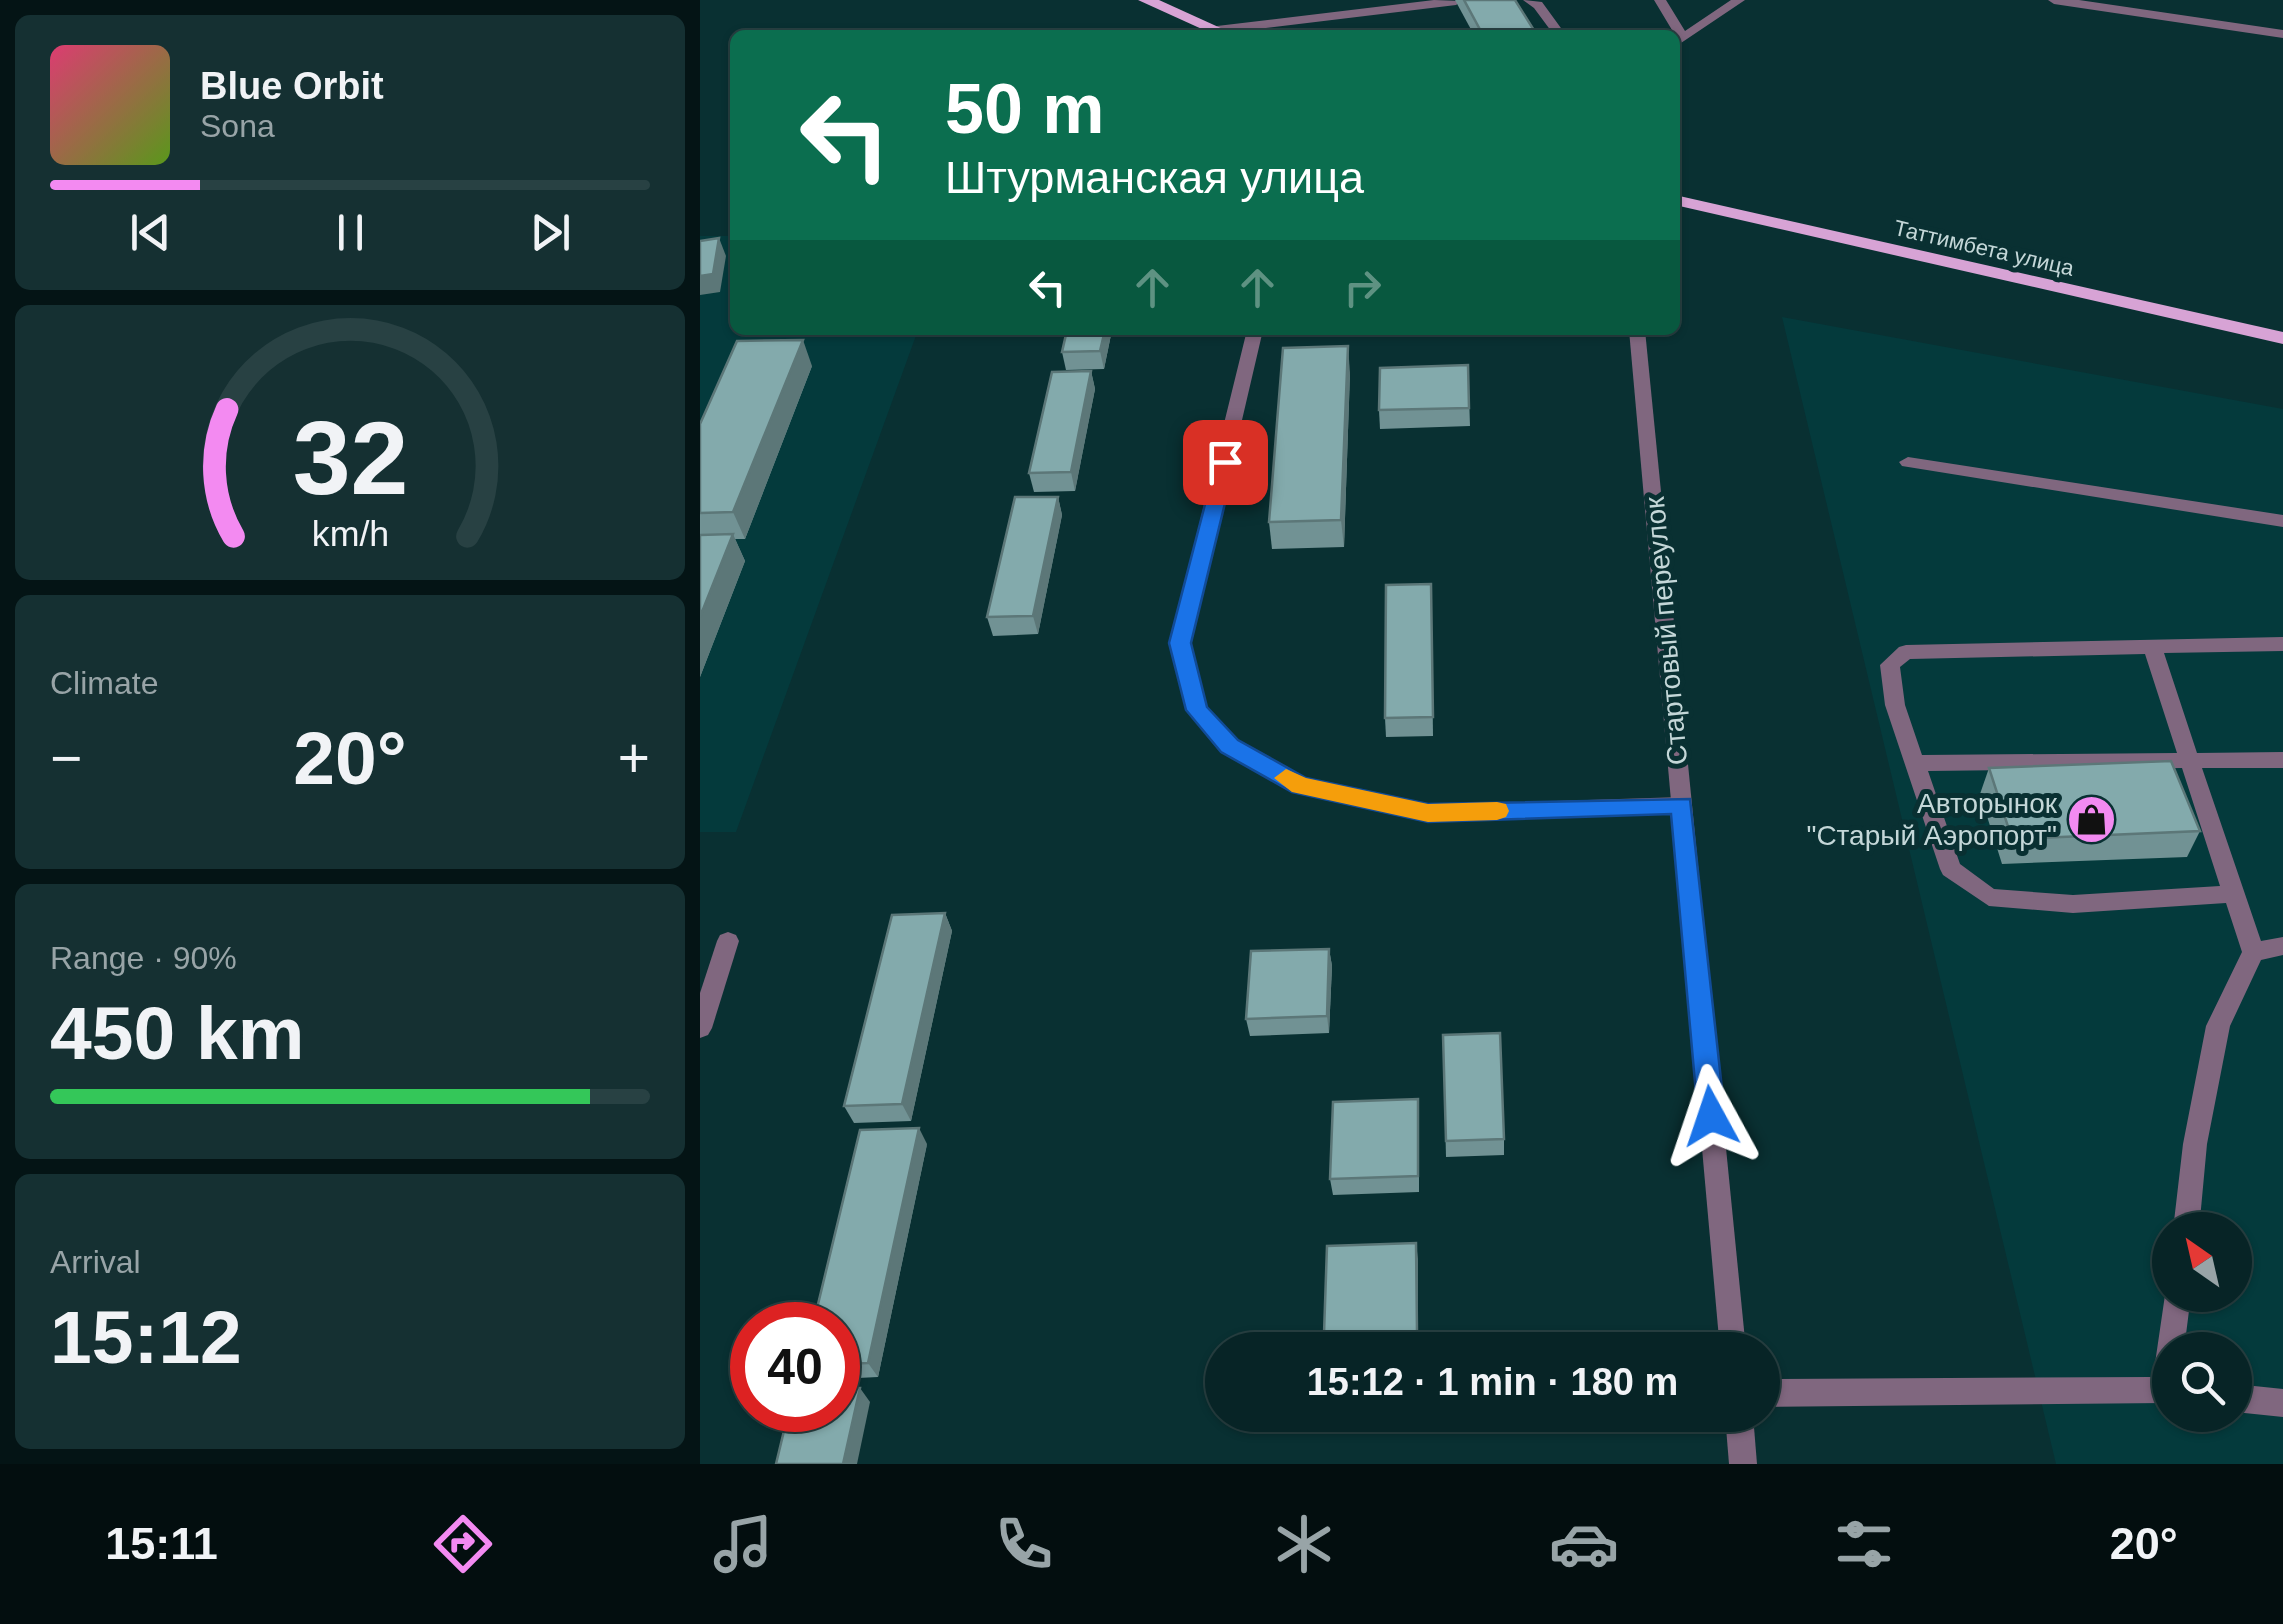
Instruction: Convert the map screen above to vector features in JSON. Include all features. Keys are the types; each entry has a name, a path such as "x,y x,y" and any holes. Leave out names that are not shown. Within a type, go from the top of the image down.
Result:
{"main road":[{"path":"1146,0 1215,30"},
{"name":"Таттимбета улица","path":"1680,201 2283,338"}],"street":[{"path":"1528,0 1538,5 1556,30"},
{"path":"1660,0 1674,30"},
{"path":"1680,39 1739,0"},
{"path":"2054,0 2283,34"},
{"path":"1244,30 1456,1"},
{"path":"1254,335 1180,643 1197,710 1218,734 1230,746 1300,786 1428,813 1682,805"},
{"name":"Стартовый переулок","path":"1637,335 1731,1332"},
{"path":"1908,462 2283,521"},
{"path":"2234,894 2072,904 1989,897 1952,869 1895,706 1890,665 1906,652 2283,644"},
{"path":"2152,647 2253,952 2218,1026 2188,1212"},
{"path":"1915,763 2283,760"},
{"path":"700,1028 728,941"},
{"path":"2253,952 2283,946"},
{"path":"1780,1393 2152,1390"},
{"path":"2252,1399 2283,1402"},
{"path":"1740,1432 1743,1464"}],"shaded area":[{"path":"700,236 730,236 730,335 916,335 736,832 700,832"},
{"name":"Авторынок \"Старый Аэропорт\"","path":"1782,317 2283,409 2283,1464 2056,1464"}],"building":[{"path":"1464,0 1515,0 1534,30 1480,30"},
{"path":"719,238 713,274 700,276 700,241"},
{"path":"1066,335 1104,335 1100,351 1062,352"},
{"path":"803,340 733,512 700,513 700,424 737,341"},
{"path":"1348,346 1341,520 1269,522 1283,348"},
{"path":"1468,365 1469,408 1379,410 1380,368"},
{"path":"1091,371 1071,472 1029,473 1052,372"},
{"path":"1015,497 1058,497 1033,616 987,617"},
{"path":"733,534 700,617 700,535"},
{"path":"1431,584 1433,717 1385,718 1386,585"},
{"path":"2171,761 2200,831 2012,839 1989,768"},
{"path":"945,913 902,1104 844,1106 892,915"},
{"path":"1329,949 1327,1016 1246,1019 1251,951"},
{"path":"1500,1033 1504,1139 1446,1141 1443,1035"},
{"path":"1418,1099 1418,1176 1330,1179 1333,1102"},
{"path":"919,1128 868,1363 860,1363 860,1302 819,1302 860,1130"},
{"path":"1416,1243 1417,1331 1324,1332 1327,1246"},
{"path":"784,1432 850,1432 843,1464 776,1464"}],"slow traffic":[{"path":"1286,778 1300,786 1428,813 1497,811"}],"place":[{"name":"Авторынок \"Старый Аэропорт\"","path":"2092,819"}],"route":[{"path":"1225,462 1180,643 1197,710 1230,746 1300,786 1428,813 1682,805 1711,1116"}]}
